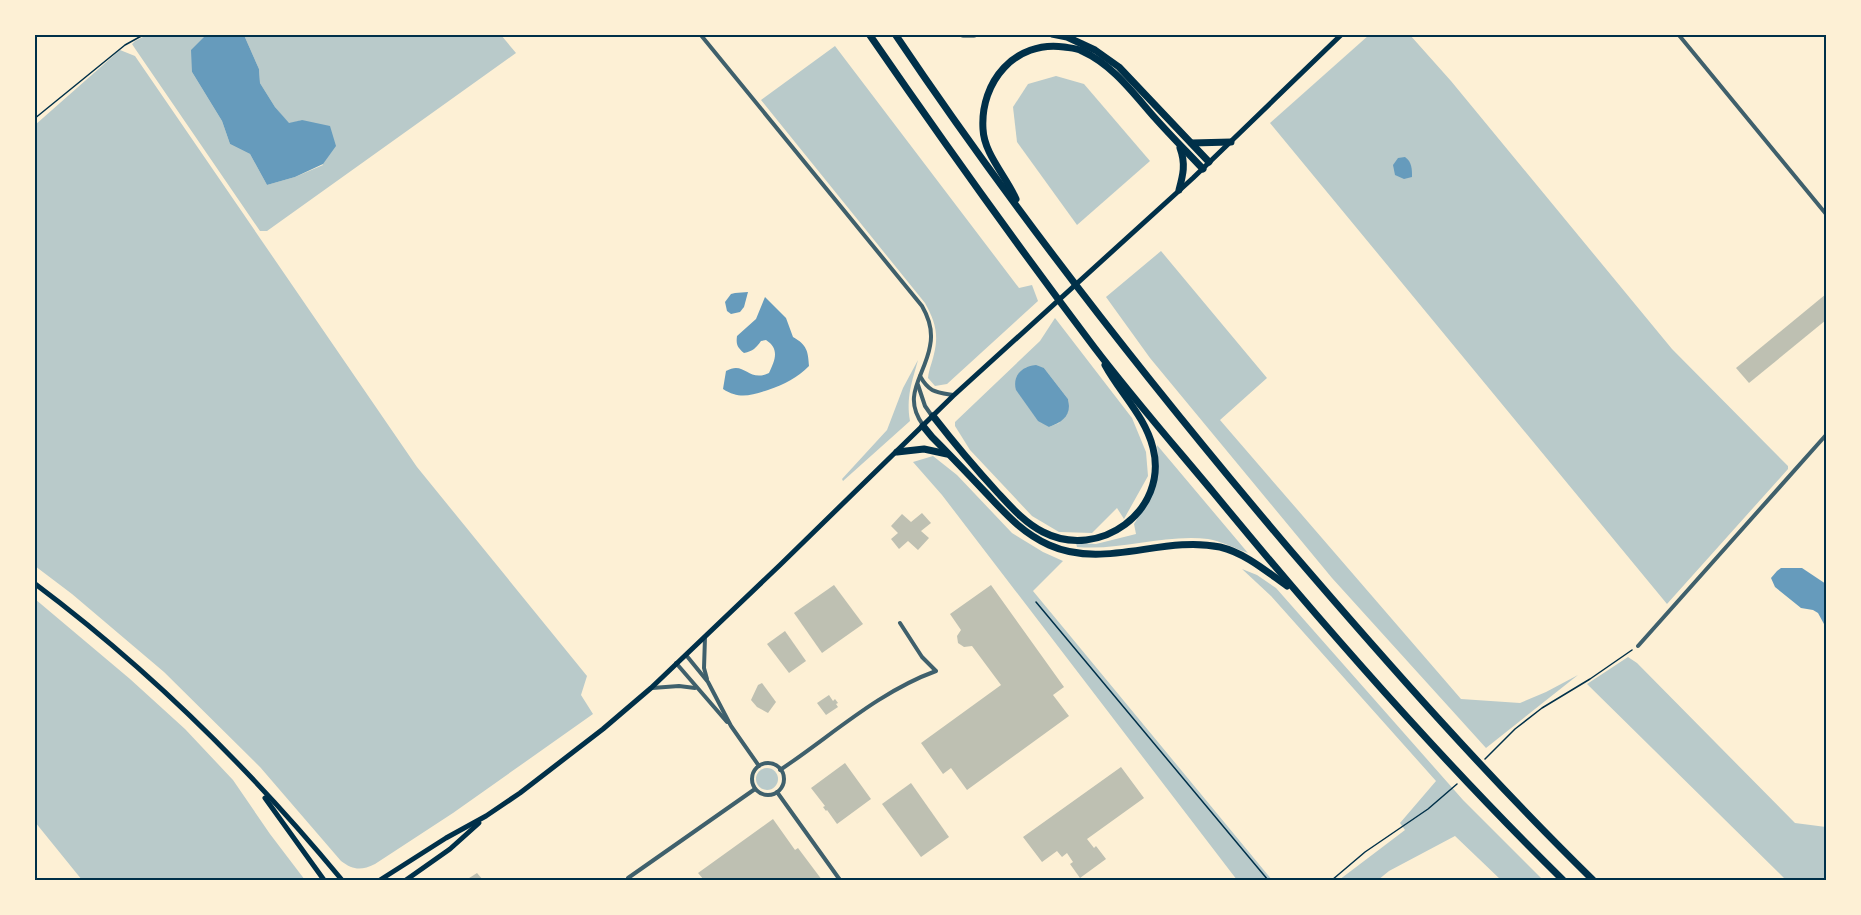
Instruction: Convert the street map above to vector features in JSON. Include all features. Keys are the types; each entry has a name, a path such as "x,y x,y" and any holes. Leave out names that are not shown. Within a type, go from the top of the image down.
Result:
{"highway":[{"path":"869,34 947,147 1096,350 1294,591 1450,766 1563,880"},
{"path":"895,34 929,85 1061,265 1220,467 1341,609 1493,779 1593,880"},
{"path":"963,34 974,34"},
{"path":"1052,34 1067,37 1095,50 1119,67 1209,162"},
{"path":"1022,212 1010,184 988,148 983,131 983,110 989,90 1000,69 1034,48 1056,46 1080,49 1107,65 1203,169"},
{"path":"1192,143 1231,142"},
{"path":"1177,143 1184,157 1185,170 1179,190"},
{"path":"933,416 964,456 1030,525 1054,537 1068,540 1082,541 1106,536 1131,520 1143,504 1153,478 1155,460 1154,450 1144,423 1113,382 1096,350"},
{"path":"923,426 1020,529 1049,545 1086,555 1185,544 1222,548 1245,557 1294,591"},
{"path":"897,452 924,449 951,456"}],"main road":[{"path":"380,880 446,838 486,816 558,765 651,688 953,396 1203,169 1342,34"},
{"path":"34,583 72,611 143,671 210,733 310,841 342,880"},
{"path":"254,782 324,880"},
{"path":"406,880 450,849 486,816"}],"street":[{"path":"700,34 922,306 931,330 930,346 913,396 914,408 923,426"},
{"path":"1678,34 1827,214"},
{"path":"920,375 926,387 934,392 953,396"},
{"path":"917,384 925,406 933,416"},
{"path":"1638,646 1827,435"},
{"path":"780,770 884,696 914,679 936,671 922,657 900,623"},
{"path":"705,637 704,668 708,682"},
{"path":"686,655 708,682 731,726 759,766"},
{"path":"676,663 731,726"},
{"path":"651,688 679,686 696,688"},
{"path":"771,764 780,770 783,782 777,792 766,795 755,789 752,777 759,766 771,764"},
{"path":"628,878 755,789"},
{"path":"777,792 840,880"}],"path":[{"path":"34,119 125,45 145,34"},
{"path":"1036,602 1268,880"},
{"path":"1483,760 1515,729 1542,708 1638,646"},
{"path":"1332,880 1365,852 1428,809 1460,781"}],"shaded area":[{"path":"147,35 207,35 192,72 222,121 230,144 250,154 267,185 295,177 323,165 302,120 289,124 260,83 259,69 244,35 501,35 516,53 267,231 260,231 132,44"},
{"path":"1369,35 1410,35 1451,81 1672,349 1788,466 1788,469 1667,604 1270,123"},
{"path":"835,46 1019,288 1032,285 1038,301 947,384 935,386 928,378 936,334 934,322 925,303 761,100"},
{"path":"120,50 135,56 417,467 587,676 581,695 593,714 453,813 375,864 365,868 353,868 341,861 260,767 164,672 72,594 35,566 35,125"},
{"path":"1056,76 1084,84 1150,161 1077,225 1017,142 1013,107 1028,84"},
{"path":"1161,251 1267,378 1220,420 1461,699 1520,703 1578,675 1486,748 1332,578 1150,358 1106,297"},
{"path":"1055,318 1132,418 1146,452 1148,476 1124,519 1117,508 1092,533 1059,532 1032,516 970,450 955,426 955,422 1040,341","holes":["1031,366 1044,368 1068,399 1069,404 1059,423 1049,427 1025,368"]},
{"path":"918,360 909,397 910,421 843,481 842,479 887,430 903,388"},
{"path":"1157,445 1248,553 1213,540 1192,538 1110,547 1077,547 1076,543 1096,544 1136,534 1134,524 1146,505 1156,477"},
{"path":"933,456 957,475 1012,533 1063,561 1033,591 1272,880 1237,880 942,495 913,462"},
{"path":"1242,569 1257,575 1276,588 1463,800 1543,880 1501,880 1455,836 1389,871 1378,880 1339,880 1405,830 1400,823 1436,781 1271,596"},
{"path":"35,599 185,729 233,780 305,880 82,880 35,822"},
{"path":"1628,657 1637,663 1795,823 1826,827 1826,880 1786,880 1587,684"},
{"path":"767,768 775,771 778,779 775,787 767,790 759,787 756,779 759,771"}],"water":[{"path":"206,35 244,35 259,69 260,83 275,107 289,123 302,120 330,126 336,146 323,164 295,177 267,185 250,154 230,144 222,121 192,72 191,50"},
{"path":"1405,157 1412,168 1412,177 1404,179 1395,175 1393,165 1398,158"},
{"path":"748,292 744,307 740,312 731,314 727,311 725,302 731,294"},
{"path":"765,297 786,318 793,337 804,346 809,366 795,377 774,388 751,395 729,392 723,389 726,371 738,368 751,374 762,375 769,373 773,364 775,351 766,340 744,353 737,343 737,336 756,319"},
{"path":"1036,365 1044,368 1068,399 1069,409 1065,417 1049,427 1038,421 1016,390 1015,380 1019,373 1026,367"},
{"path":"1781,568 1802,568 1826,584 1826,624 1818,613 1801,608 1775,587 1771,578"}],"building":[{"path":"1826,294 1826,320 1749,383 1736,368"},
{"path":"922,513 931,523 921,531 929,538 918,550 908,541 899,549 891,539 898,533 891,526 902,514 911,522"},
{"path":"834,585 863,624 822,653 794,613"},
{"path":"991,585 1064,687 1053,695 1069,716 967,790 951,768 943,774 921,743 1001,685 972,646 964,647 958,643 957,636 961,630 950,614"},
{"path":"785,631 806,661 789,673 767,644"},
{"path":"762,683 776,702 768,713 757,707 751,700 758,685"},
{"path":"829,695 833,701 835,699 838,703 836,704 838,707 826,715 817,703"},
{"path":"845,763 871,799 837,824 811,788"},
{"path":"1121,767 1144,798 1087,839 1106,859 1080,878 1070,864 1073,862 1067,853 1062,857 1057,851 1042,862 1023,837"},
{"path":"911,783 949,837 921,857 882,804"},
{"path":"773,819 795,850 798,848 822,880 704,880 698,873"},
{"path":"477,873 483,880 466,880"}]}
